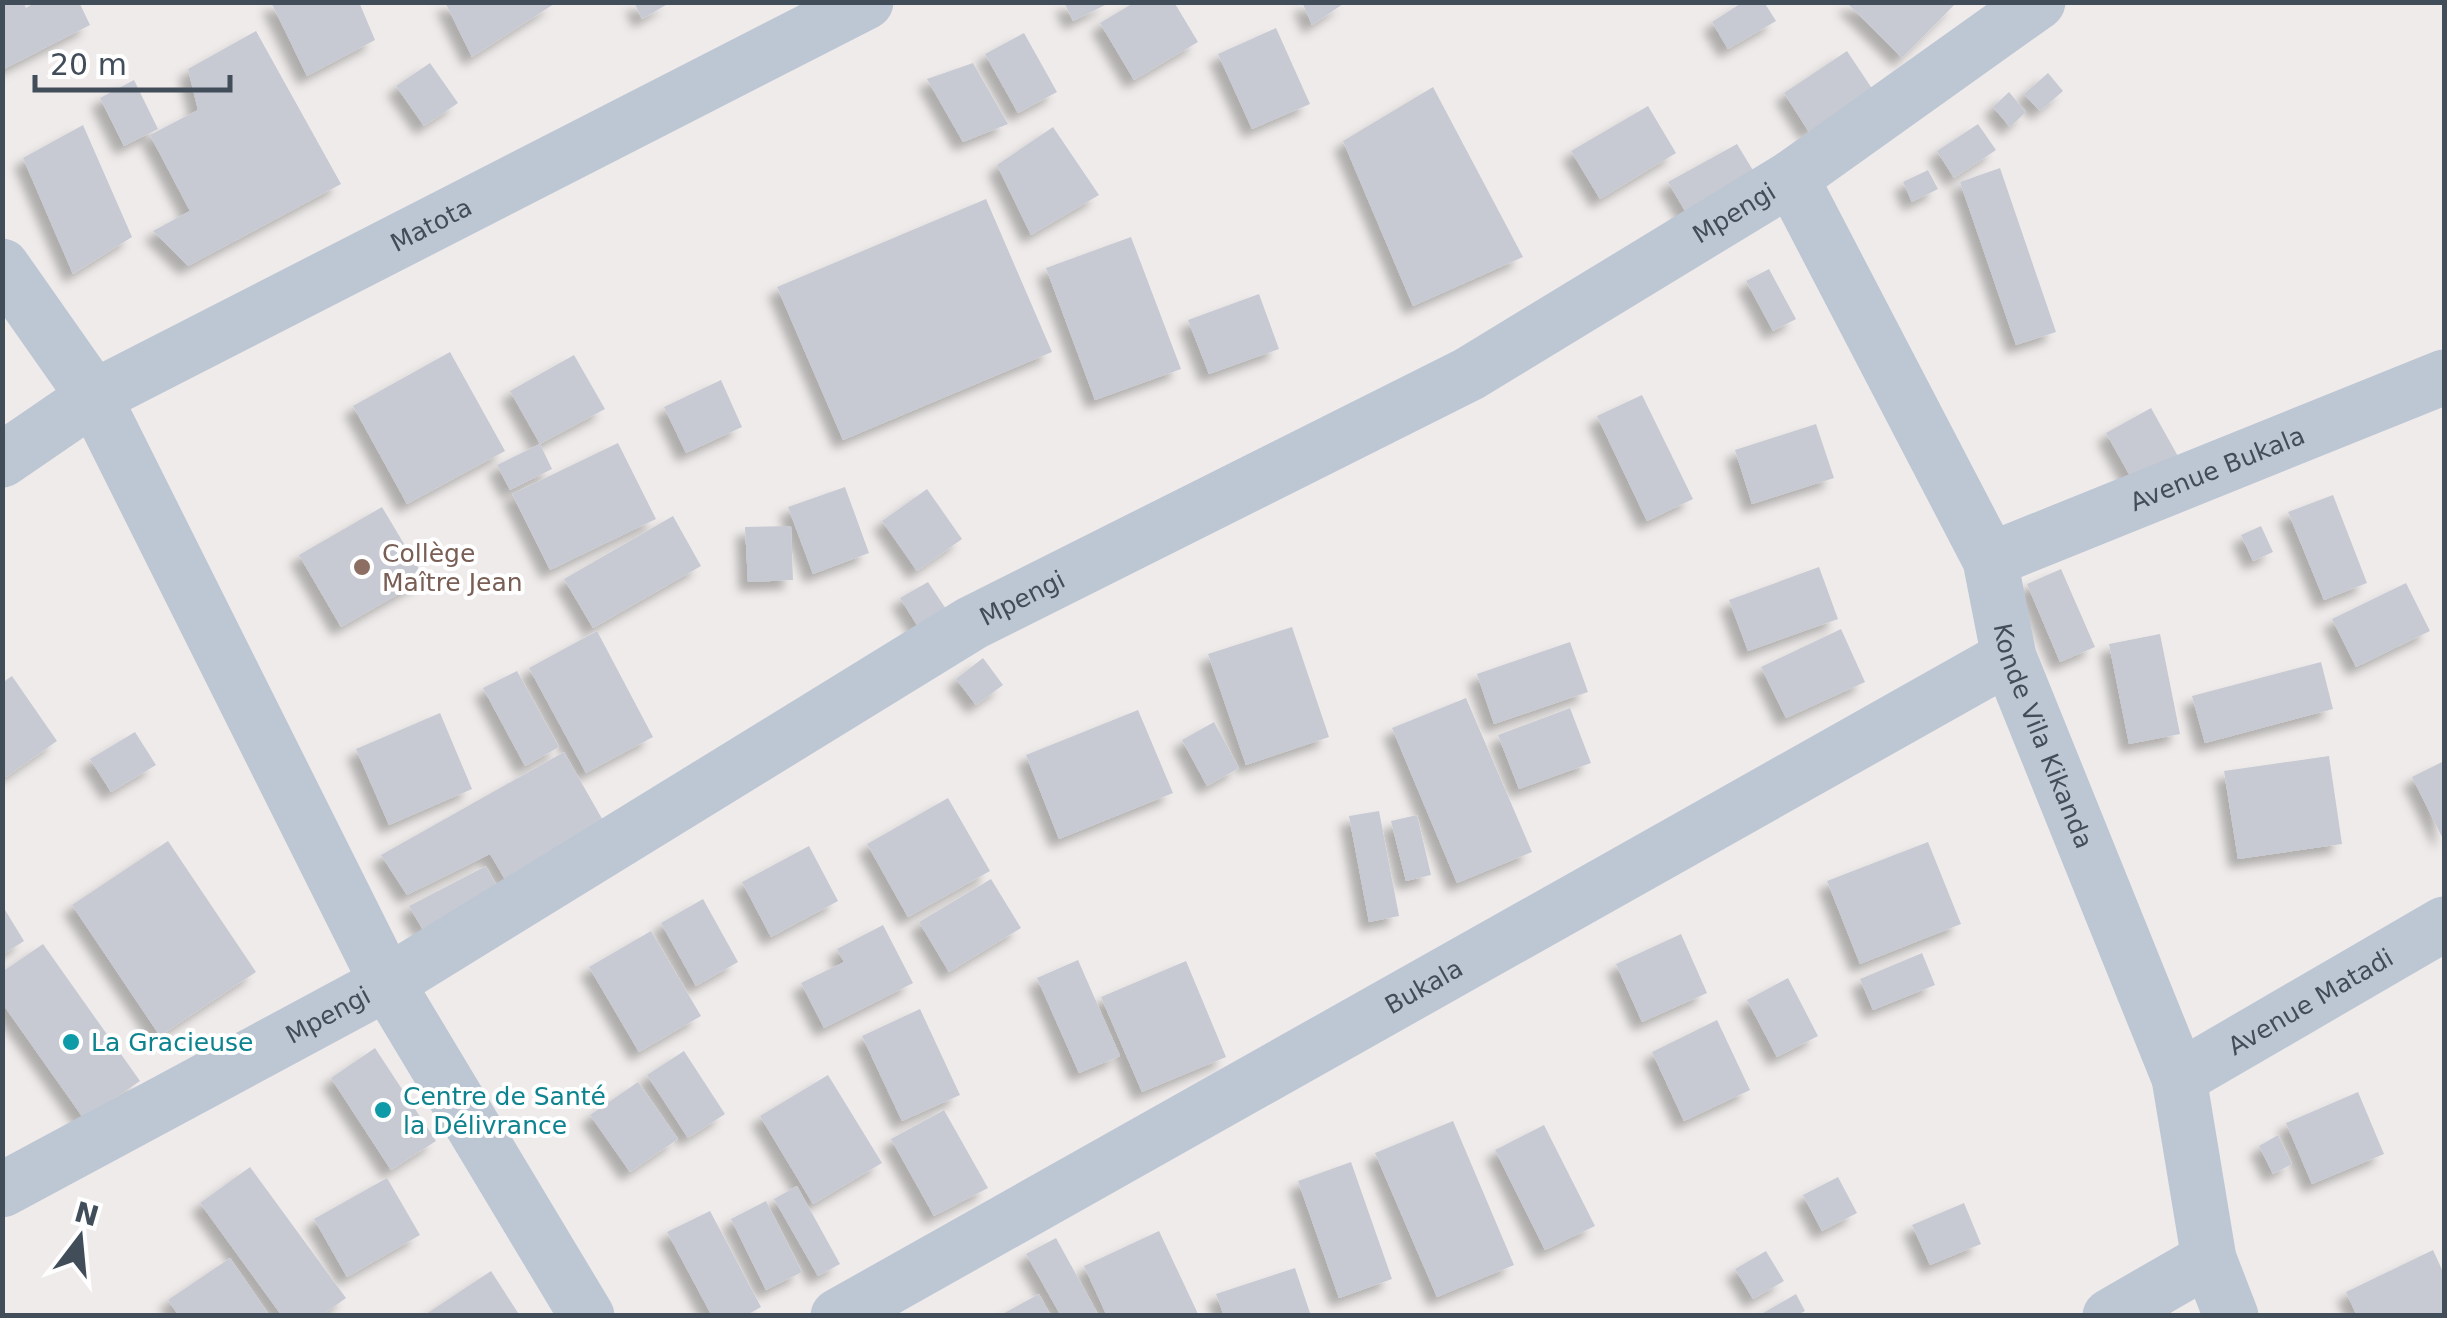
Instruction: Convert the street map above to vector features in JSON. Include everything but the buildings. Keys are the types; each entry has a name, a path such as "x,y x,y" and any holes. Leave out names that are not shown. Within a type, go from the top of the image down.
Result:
{"street":[{"name":"Matota","path":"2,460 94,397 866,2"},
{"name":"Mpengi","path":"2,1190 388,983 972,622 1468,374 1791,178 2038,2"},
{"name":"Konde Vila Kikanda","path":"1791,178 1990,560 2009,658 2179,1078 2210,1259 2231,1316"},
{"path":"2,266 94,397 388,983 587,1316"},
{"name":"Avenue Bukala","path":"1990,560 2444,377"},
{"name":"Bukala","path":"838,1316 2009,658"},
{"name":"Avenue Matadi","path":"2179,1078 2444,924"},
{"path":"2110,1316 2210,1259"}],"place":[{"name":"Collège Maître Jean","path":"362,567"},
{"name":"La Gracieuse","path":"71,1042"},
{"name":"Centre de Santé la Délivrance","path":"383,1110"}]}
